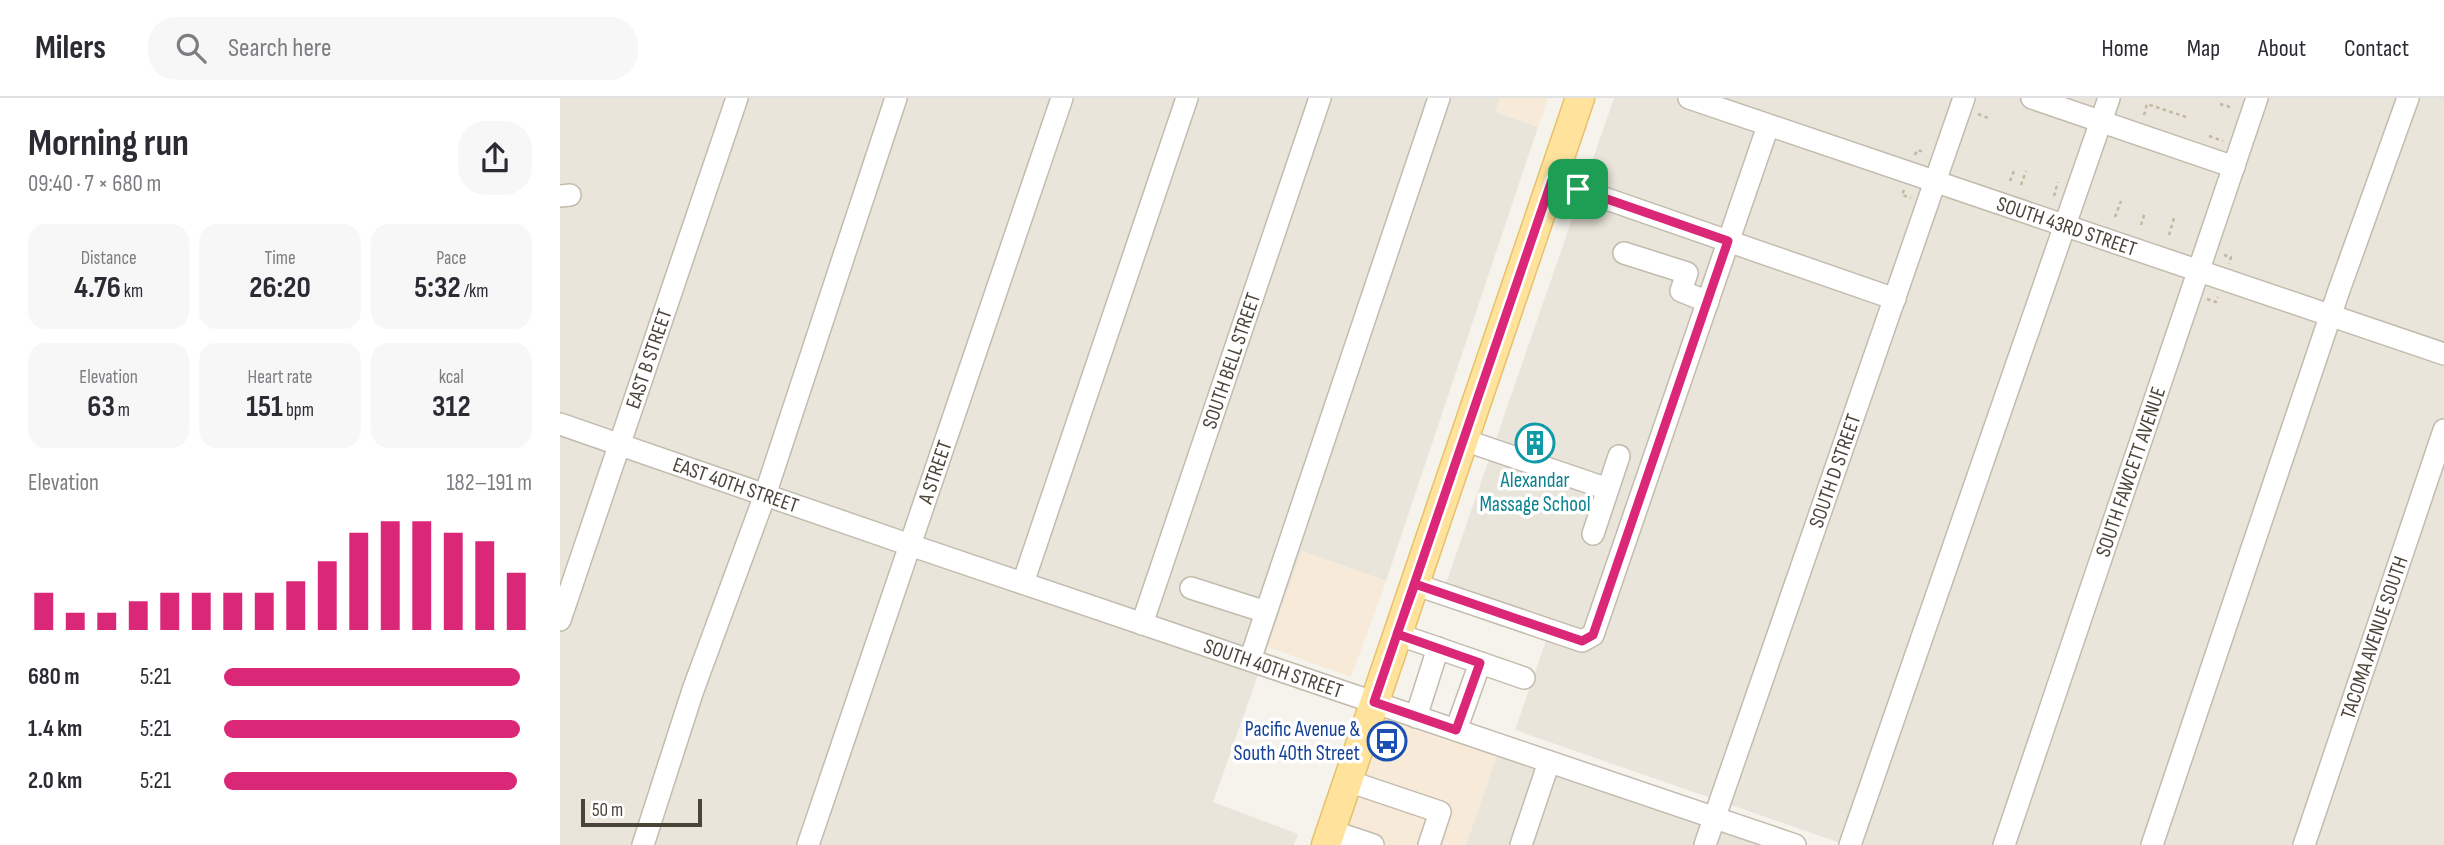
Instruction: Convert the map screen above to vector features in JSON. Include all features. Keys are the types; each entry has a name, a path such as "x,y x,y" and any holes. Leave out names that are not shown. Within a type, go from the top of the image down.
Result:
{"main road":[{"path":"1328,838 1580,98"}],"street":[{"name":"EAST B STREET","path":"560,620 737,98"},
{"path":"643,845 692,690 765,495 896,98"},
{"name":"A STREET","path":"808,845 1062,98"},
{"path":"1023,583 1188,98"},
{"name":"SOUTH BELL STREET","path":"1142,624 1320,98"},
{"path":"1250,660 1439,98"},
{"name":"SOUTH 43RD STREET","path":"1689,98 1714,102 1769,126 2444,354"},
{"name":"SOUTH D STREET","path":"1705,845 1964,98"},
{"path":"2032,98 2234,167"},
{"path":"1850,845 2109,98"},
{"name":"SOUTH FAWCETT AVENUE","path":"2004,845 2257,98"},
{"path":"2152,845 2331,315 2408,98"},
{"path":"1415,584 1582,641 1593,635 1769,126"},
{"path":"1552,180 1895,299"},
{"path":"1624,253 1687,273 1681,291 1708,302"},
{"name":"EAST 40TH STREET","path":"560,424 909,545"},
{"name":"TACOMA AVENUE SOUTH","path":"2304,845 2444,430"},
{"path":"1464,440 1608,489"},
{"path":"1593,534 1619,456"},
{"name":"SOUTH 40TH STREET","path":"909,545 1795,845"},
{"path":"1191,588 1266,612"},
{"path":"1397,634 1524,678"},
{"path":"1416,717 1438,648"},
{"path":"1456,730 1480,663"},
{"path":"1521,845 1549,762"},
{"path":"1348,780 1440,812 1429,845"},
{"path":"1328,838 1373,845"}],"path":[{"path":"2138,134 2147,104 2189,118"},
{"path":"1914,158 1917,150 1925,152"},
{"path":"2010,181 2015,168"},
{"path":"2021,185 2026,171"},
{"path":"2054,196 2059,182"},
{"path":"1906,184 1902,195 1914,199"},
{"path":"2115,217 2121,201"},
{"path":"2141,225 2145,212"},
{"path":"2169,234 2174,218"},
{"path":"2221,254 2231,257"},
{"path":"2207,299 2216,302 2219,294"}],"shaded area":[{"path":"560,98 1500,98 1496,112 1538,127 1386,581 1302,551 1213,802 1298,834 1294,845 560,845"},
{"path":"1500,98 1548,98 1538,127 1495,112"},
{"path":"1614,98 2444,98 2444,845 1846,845 1515,730 1549,632 1442,595"},
{"path":"1302,551 1386,581 1351,677 1268,647"},
{"path":"1374,702 1500,745 1466,845 1354,845 1329,836"},
{"path":"1500,745 1795,845 1466,845"}],"place":[{"name":"Alexandar Massage School","path":"1535,443"},
{"name":"Pacific Avenue & South 40th Street","path":"1387,741"}],"route":[{"path":"1578,189 1552,180 1374,702 1456,730 1480,663 1397,634 1415,584 1582,641 1593,635 1728,241 1578,189"}]}
